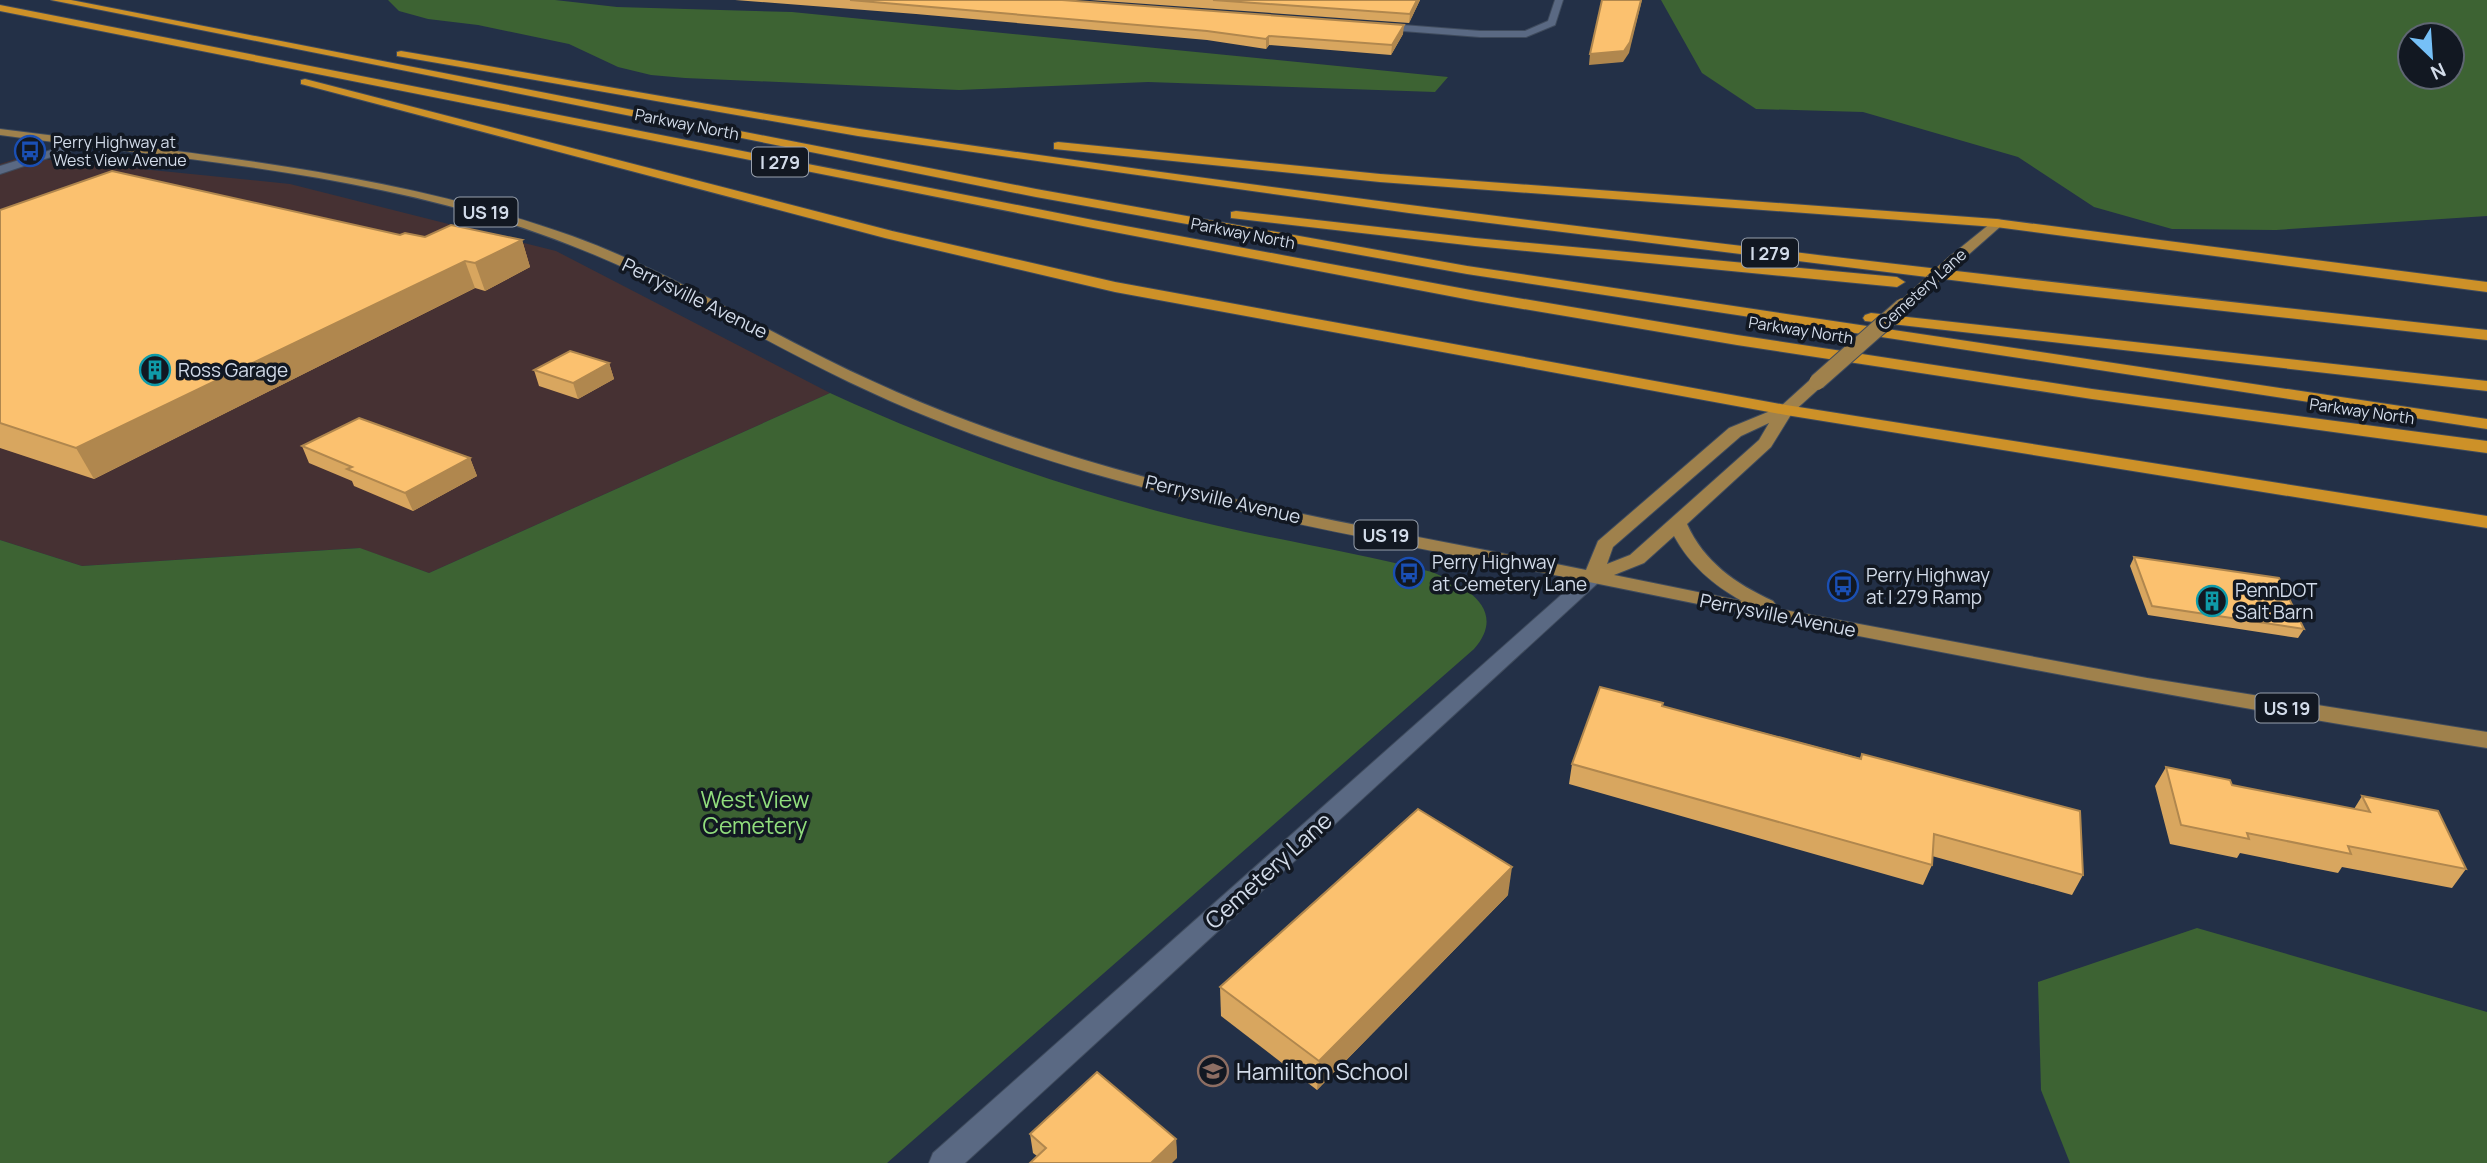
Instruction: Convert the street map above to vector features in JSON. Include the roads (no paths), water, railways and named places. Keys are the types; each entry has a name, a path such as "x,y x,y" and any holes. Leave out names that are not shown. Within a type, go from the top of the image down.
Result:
{"highway":[{"path":"56,0 295,41 1006,178 1266,219 1468,242 2052,298 2487,346"},
{"path":"117,0 295,41 1036,193 1467,270 2487,424"},
{"name":"Parkway North","path":"0,8 1106,227 1476,296 1737,340 2092,394 2487,447"},
{"name":"Parkway North","path":"383,51 858,132 1409,209 2024,284 2487,335"},
{"path":"239,56 255,69 1024,268 1196,303 1786,410 2487,522"},
{"path":"432,60 916,129 1151,157 1380,178 1996,223 2487,288"},
{"path":"1252,231 1636,288 1917,324 2487,386"}],"main road":[{"name":"Perrysville Avenue","path":"0,132 294,169 396,188 477,209 611,257 712,304 870,386 979,432 1179,491 1803,620 2088,675 2487,740"},
{"name":"Cemetery Lane","path":"1593,577 1637,559 1765,443 1786,410 1996,223"},
{"name":"Cemetery Lane","path":"1593,577 1605,545 1735,432 1786,410"},
{"path":"1677,522 1684,542 1696,558 1716,575 1762,604 1803,620"}],"street":[{"path":"1372,26 1480,34 1526,34 1552,23 1559,0"},
{"path":"0,170 83,143"},
{"name":"Cemetery Lane","path":"944,1163 1593,577"}],"place":[{"name":"Perry Highway at West View Avenue","path":"30,151"},
{"name":"Ross Garage","path":"155,370"},
{"name":"Perry Highway at Cemetery Lane","path":"1409,573"},
{"name":"Perry Highway at I 279 Ramp","path":"1843,586"},
{"name":"PennDOT Salt Barn","path":"2212,601"},
{"name":"Hamilton School","path":"1213,1071"}],"park label":[{"name":"West View Cemetery","path":"755,812"}]}
